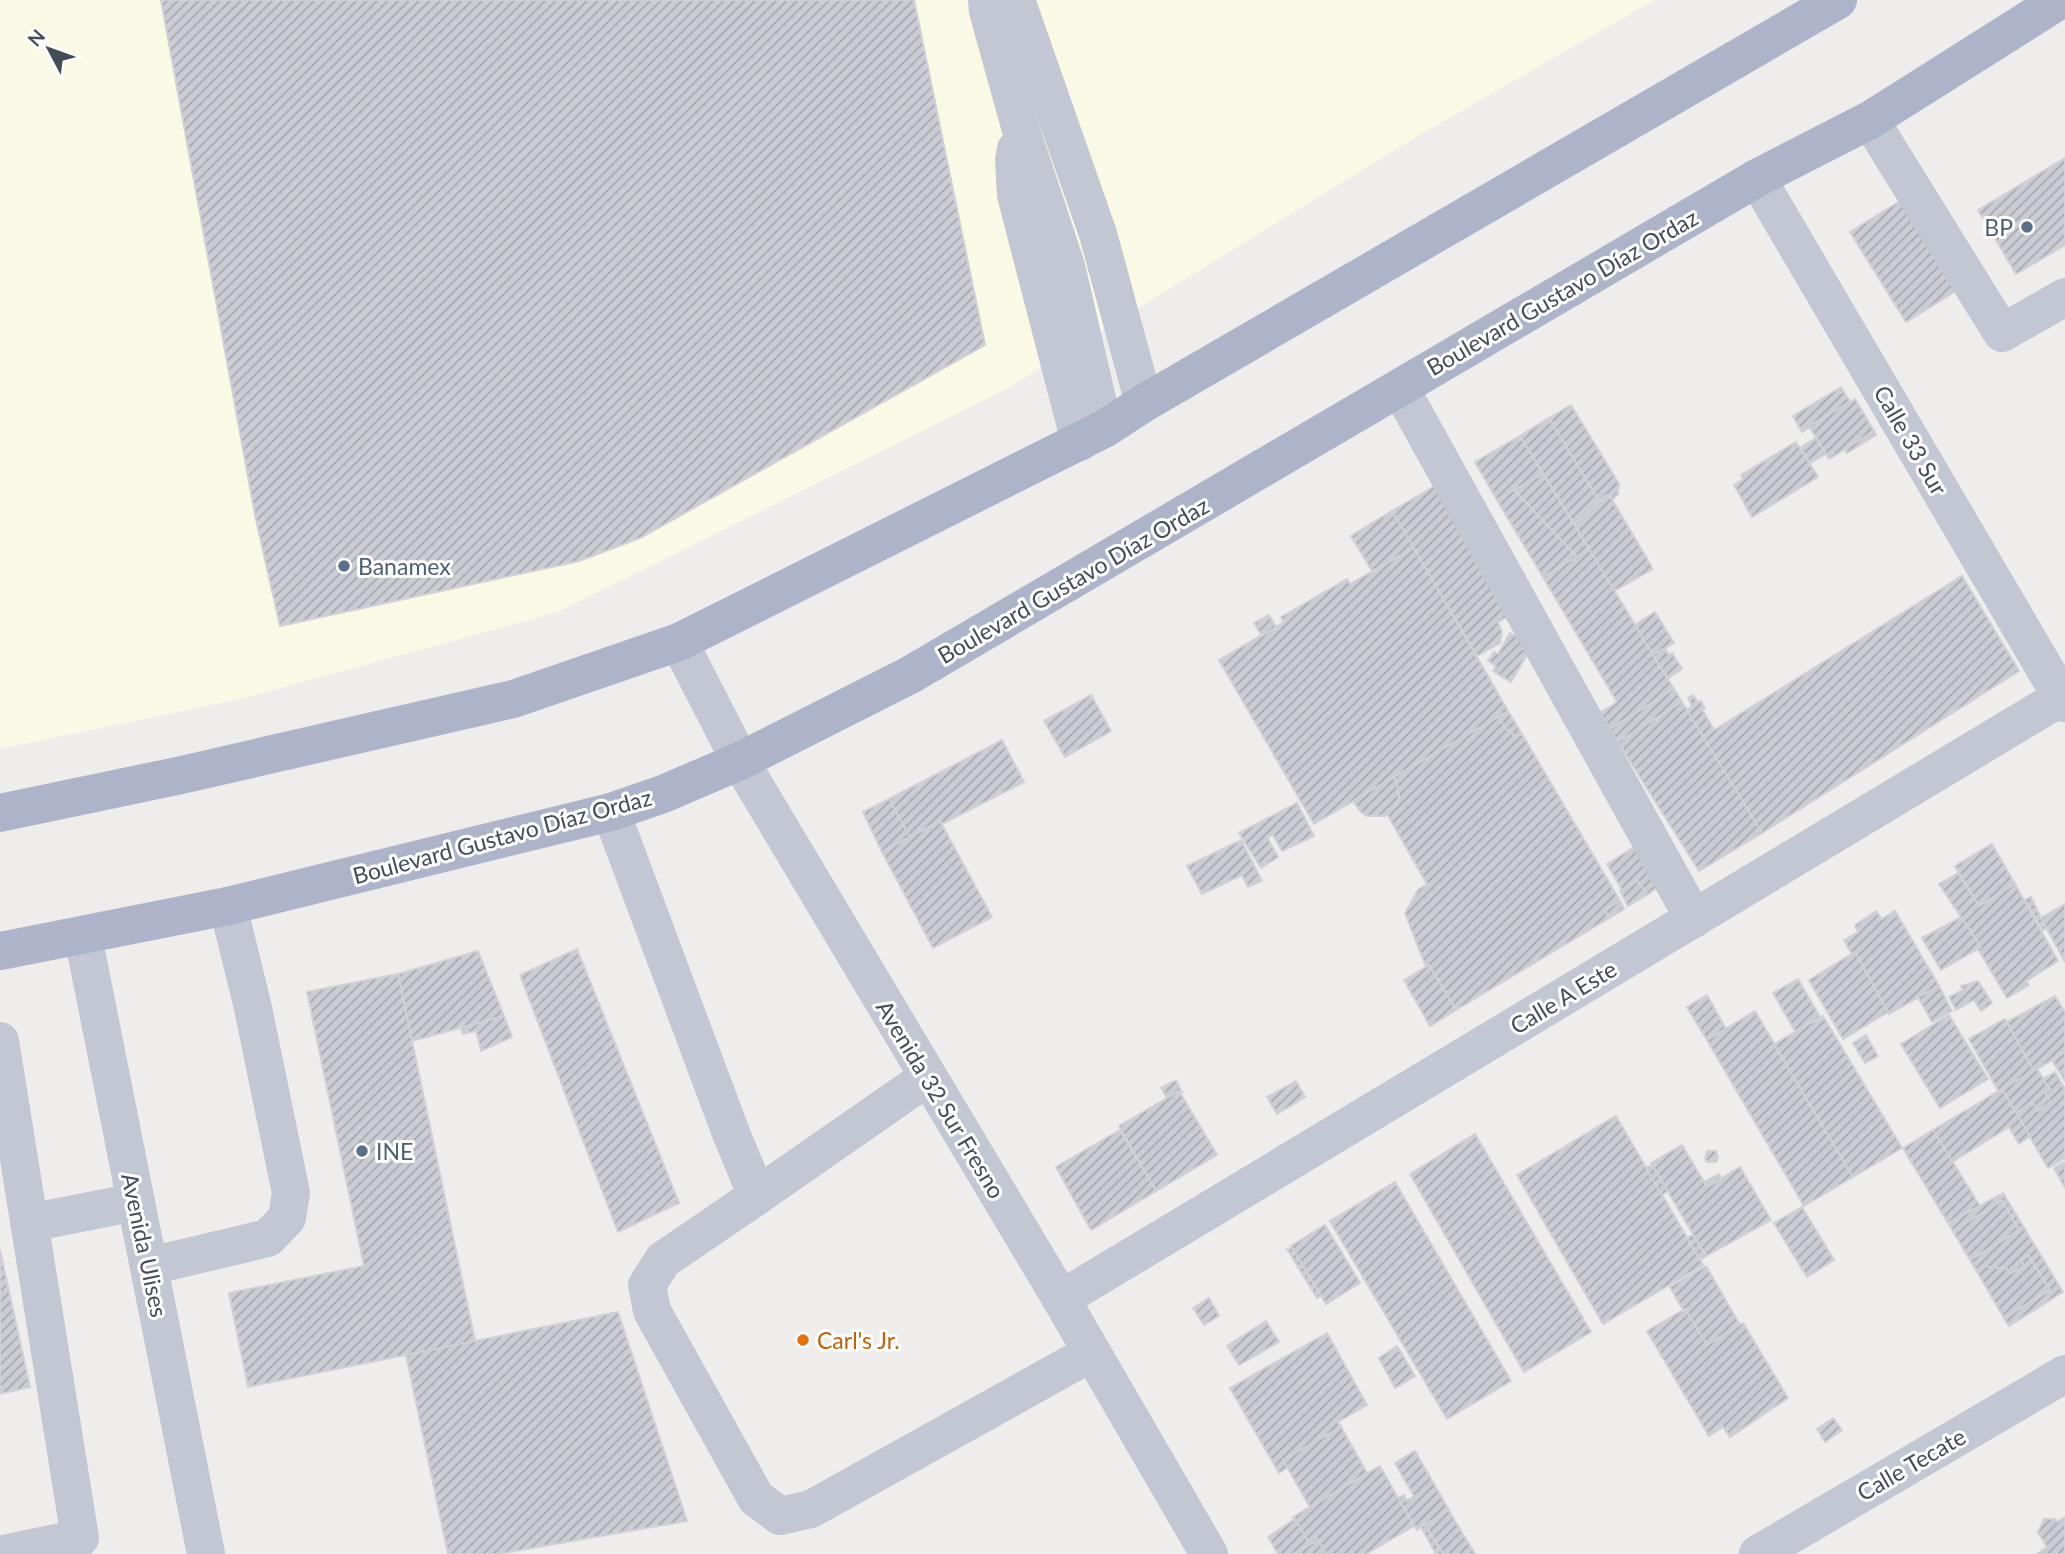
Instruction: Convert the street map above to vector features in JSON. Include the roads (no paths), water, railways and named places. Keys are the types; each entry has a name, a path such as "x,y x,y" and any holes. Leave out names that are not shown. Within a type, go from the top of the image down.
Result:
{"main road":[{"path":"0,813 177,776 513,699 679,642 1092,435 1838,0"},
{"name":"Boulevard Gustavo Díaz Ordaz","path":"0,951 228,906 611,812 663,794 740,761 921,669 1757,178 1870,120 2060,0"}],"street":[{"path":"987,0 1021,130 1066,266 1092,435"},
{"path":"1016,0 1098,234 1144,403"},
{"path":"1870,120 2001,332 2065,297"},
{"name":"Calle 33 Sur","path":"1757,178 2064,698"},
{"path":"1400,388 1694,919"},
{"name":"Avenida 32 Sur Fresno","path":"679,642 740,761 1061,1299 1209,1554"},
{"name":"Calle A Este","path":"1061,1299 2064,698"},
{"path":"611,812 757,1196"},
{"path":"150,1266 268,1238 287,1218 291,1194 253,1008 228,906"},
{"name":"Avenida Ulises","path":"83,936 206,1554"},
{"path":"0,1041 79,1538 3,1554"},
{"path":"928,1077 663,1260 647,1285 652,1311 756,1498 780,1516 811,1509 1091,1353"},
{"path":"29,1223 136,1202"},
{"name":"Calle Tecate","path":"1758,1554 2065,1374"}],"place":[{"name":"BP","path":"2027,227"},
{"name":"Banamex","path":"344,566"},
{"name":"INE","path":"362,1151"},
{"name":"Carl's Jr.","path":"803,1340"}]}
